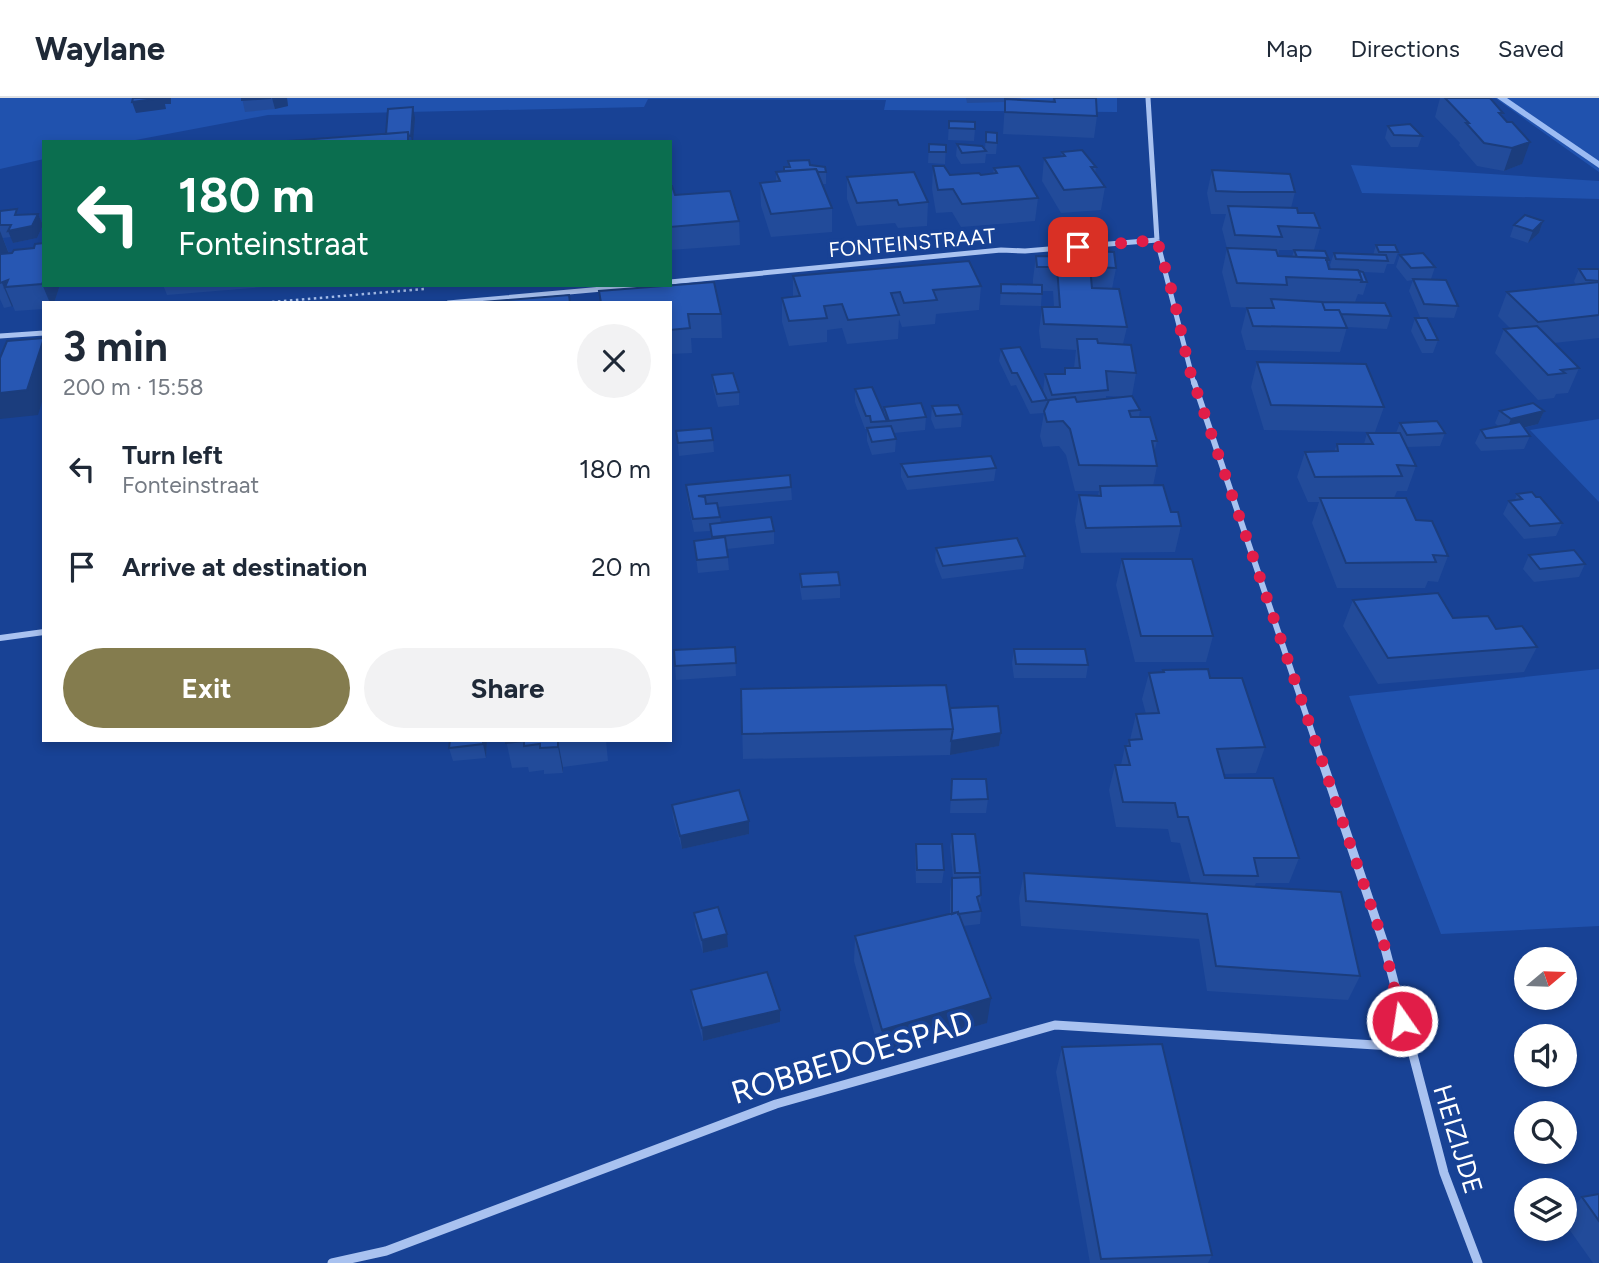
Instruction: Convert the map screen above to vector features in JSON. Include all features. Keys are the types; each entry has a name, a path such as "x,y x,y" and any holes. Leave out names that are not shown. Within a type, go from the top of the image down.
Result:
{"street":[{"name":"HEIZIJDE","path":"1148,98 1157,240 1174,299 1189,368 1384,944 1408,1047 1444,1172 1478,1263"},
{"name":"FONTEINSTRAAT","path":"672,282 1001,250 1025,251 1157,240"},
{"path":"470,301 625,287"},
{"path":"0,336 42,333"},
{"path":"0,638 42,632"},
{"name":"ROBBEDOESPAD","path":"332,1263 386,1251 776,1104 1055,1025 1408,1047"}],"path":[{"path":"283,301 434,288"}],"shaded area":[{"path":"0,98 1117,98 1117,112 884,110 886,100 648,99 644,107 268,115 136,140 42,140 42,159 0,169"},
{"path":"1495,98 1599,98 1599,172"},
{"path":"1351,165 1599,181 1599,199 1362,193"},
{"path":"1599,419 1599,502 1530,430"},
{"path":"1599,669 1599,926 1441,934 1349,696"}],"building":[{"path":"133,98 162,98 132,102"},
{"path":"1054,98 1096,98 1097,116 1005,112 1005,99 1055,102"},
{"path":"1445,98 1490,98 1507,122 1512,122 1530,142 1512,148 1484,143"},
{"path":"413,107 411,136 408,132 386,134 388,109"},
{"path":"949,121 975,122 975,129 949,128"},
{"path":"1410,124 1422,136 1394,135 1388,126"},
{"path":"408,132 408,140 301,140"},
{"path":"986,132 997,133 997,143 986,142"},
{"path":"929,144 946,145 946,152 929,152"},
{"path":"957,144 982,146 986,151 962,153"},
{"path":"1082,150 1096,167 1091,167 1105,187 1064,190 1044,158 1065,156 1062,152"},
{"path":"809,160 810,165 825,167 826,172 818,172 816,169 784,171 784,167 790,167 788,161"},
{"path":"933,166 944,166 950,175 981,175 997,173 994,168 1019,166 1038,198 962,204 953,189 938,190"},
{"path":"816,169 832,208 771,214 760,183 780,181 776,172"},
{"path":"1212,170 1290,174 1295,192 1216,191"},
{"path":"914,172 928,202 899,205 897,200 857,203 847,177"},
{"path":"672,186 675,195 730,191 739,221 672,227"},
{"path":"1228,206 1297,208 1298,213 1314,213 1320,228 1278,226 1282,237 1235,235"},
{"path":"17,209 15,215 38,214 32,226 8,231 11,225 0,225 0,211"},
{"path":"1525,215 1543,221 1533,231 1514,225"},
{"path":"42,243 42,284 5,287 8,280 0,283 0,254 34,248 35,244"},
{"path":"1376,245 1395,245 1398,252 1379,252"},
{"path":"1227,248 1276,250 1278,256 1326,258 1329,269 1358,270 1362,280 1286,277 1287,285 1237,283"},
{"path":"1294,250 1325,251 1329,260 1297,257"},
{"path":"1092,251 1114,252 1116,268 1090,267 1092,288 1119,289 1127,327 1044,324 1042,307 1060,307 1057,267 1037,267 1036,256 1075,257 1074,253 1093,253"},
{"path":"1334,253 1386,255 1388,261 1336,259"},
{"path":"1423,253 1435,267 1411,268 1400,255"},
{"path":"969,261 981,286 933,290 937,300 904,303 900,292 891,293 899,315 848,320 842,304 824,306 827,318 789,321 782,298 800,296 793,276"},
{"path":"1579,269 1599,269 1599,281 1586,280"},
{"path":"1359,271 1363,272 1367,282 1361,282"},
{"path":"1413,279 1446,280 1458,306 1424,304"},
{"path":"714,282 721,314 688,314 690,328 672,330 672,301 601,301 599,291 672,287"},
{"path":"1599,282 1599,315 1538,322 1507,292"},
{"path":"1001,284 1042,285 1042,294 1001,293"},
{"path":"569,295 570,301 495,301"},
{"path":"1271,299 1322,302 1325,310 1339,310 1347,328 1253,326 1247,308 1274,308"},
{"path":"1322,302 1385,303 1391,316 1341,314 1339,310 1325,310"},
{"path":"1415,318 1427,318 1438,340 1426,340"},
{"path":"1537,326 1579,368 1548,375 1504,329"},
{"path":"42,338 27,390 0,393 0,358 7,341"},
{"path":"1077,339 1097,339 1098,343 1131,345 1136,373 1106,371 1108,390 1052,395 1045,374 1065,374 1065,368 1080,368"},
{"path":"1020,347 1047,400 1032,402 1017,373 1012,373 1001,349"},
{"path":"1257,362 1366,364 1384,407 1271,405"},
{"path":"733,373 739,392 717,394 712,375"},
{"path":"872,387 887,421 871,422 870,416 866,416 855,389"},
{"path":"1132,396 1140,410 1129,411 1131,417 1150,417 1157,441 1152,441 1157,466 1079,465 1070,429 1063,421 1047,422 1044,411 1049,400 1075,397 1077,402"},
{"path":"921,403 926,417 889,421 884,407"},
{"path":"1533,403 1544,411 1511,419 1500,411"},
{"path":"958,405 962,414 936,416 932,406"},
{"path":"1437,421 1445,433 1407,435 1400,423"},
{"path":"1520,422 1530,436 1486,438 1481,430"},
{"path":"891,426 896,439 872,442 867,428"},
{"path":"711,428 713,440 678,443 676,431"},
{"path":"1367,433 1400,433 1416,466 1397,465 1402,476 1315,477 1305,452 1338,451 1337,444 1373,444"},
{"path":"991,456 996,468 908,477 901,464"},
{"path":"790,475 791,487 698,496 705,497 706,504 717,503 720,517 693,519 686,485"},
{"path":"1163,485 1171,512 1178,512 1181,526 1086,528 1079,495 1101,496 1100,486"},
{"path":"1532,492 1536,497 1540,497 1562,523 1530,526 1509,501 1522,499 1517,494"},
{"path":"1320,498 1406,498 1416,520 1432,521 1448,556 1433,555 1436,562 1346,563"},
{"path":"771,517 774,531 712,537 710,524"},
{"path":"725,537 728,557 697,560 694,541"},
{"path":"1017,538 1025,556 943,566 936,548"},
{"path":"1574,550 1585,564 1540,569 1529,555"},
{"path":"1122,559 1192,559 1213,636 1141,636"},
{"path":"838,572 840,585 802,587 800,574"},
{"path":"1438,593 1453,618 1488,616 1496,629 1522,626 1537,647 1388,658 1353,600"},
{"path":"735,647 736,663 675,666 674,650"},
{"path":"1014,649 1085,649 1088,665 1016,664"},
{"path":"1208,669 1210,678 1242,678 1265,747 1217,749 1225,778 1273,778 1299,858 1254,858 1258,876 1204,875 1188,817 1178,817 1175,803 1123,802 1115,765 1130,765 1125,746 1130,746 1129,740 1142,739 1136,714 1159,713 1149,673"},
{"path":"946,685 953,729 742,734 741,689"},
{"path":"998,706 1001,733 951,741 953,729 950,708"},
{"path":"450,742 483,742 483,744 449,748"},
{"path":"524,742 558,742 558,747 540,748 540,744 524,746"},
{"path":"952,779 986,779 988,799 951,800"},
{"path":"739,790 749,821 680,836 672,805"},
{"path":"952,834 975,834 980,873 955,873"},
{"path":"916,844 942,844 944,870 917,870"},
{"path":"1024,873 1341,892 1360,976 1216,966 1207,914 1026,901"},
{"path":"980,877 981,895 977,897 981,911 952,914 952,878"},
{"path":"718,907 727,934 702,940 694,913"},
{"path":"958,912 991,998 882,1030 855,936"},
{"path":"767,972 780,1010 702,1028 691,990"},
{"path":"1162,1044 1212,1255 1101,1259 1062,1047"},
{"path":"1599,1194 1599,1221 1582,1197"}],"waterway":[{"path":"1501,98 1599,165"}],"route":[{"path":"1078,247 1157,240 1174,299 1189,368 1384,944 1402,1021"}]}
